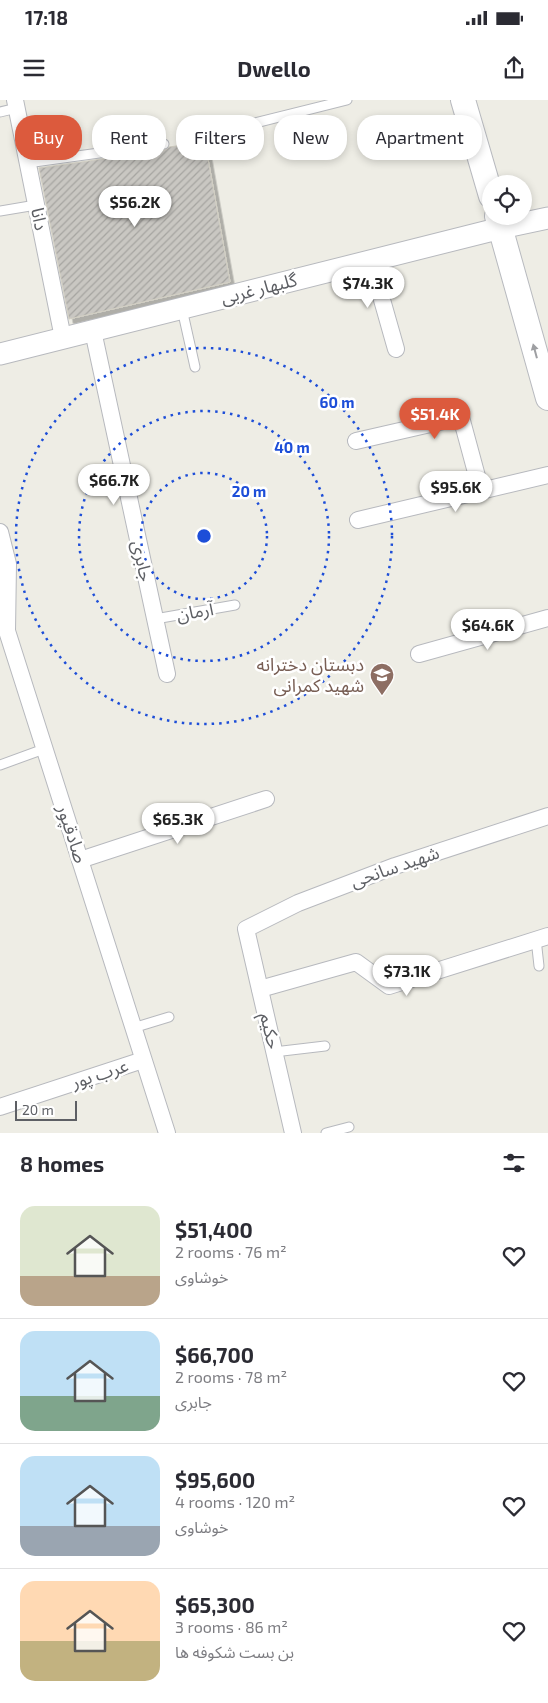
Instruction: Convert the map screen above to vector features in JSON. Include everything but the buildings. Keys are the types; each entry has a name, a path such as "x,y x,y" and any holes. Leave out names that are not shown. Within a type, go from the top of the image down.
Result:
{"main road":[{"path":"463,100 485,175"},
{"path":"500,225 548,398"}],"street":[{"name":"دانا","path":"16,104 63,338"},
{"name":"گلبهار غربی","path":"532,219 548,218"},
{"name":"گلبهار غربی","path":"0,354 371,261 489,225"},
{"path":"371,261 396,348"},
{"name":"جابری","path":"92,331 166,674"},
{"path":"356,441 461,418 481,491"},
{"path":"358,520 548,476"},
{"name":"صادقپور","path":"0,532 8,564 7,631 166,1133"},
{"path":"419,654 548,618"},
{"path":"80,860 266,799"},
{"name":"شهید سانحی","path":"246,929 298,903 396,866 548,816"},
{"name":"حکیم","path":"246,929 293,1133"},
{"path":"260,989 356,962 389,986 542,938"},
{"name":"عرب پور","path":"0,1108 144,1060"}],"lane":[{"path":"264,121 347,100"},
{"path":"0,112 16,104"},
{"path":"28,163 92,154"},
{"path":"0,211 36,205"},
{"path":"182,308 195,367"},
{"name":"آرمان","path":"155,619 235,605"},
{"path":"0,765 44,749"},
{"path":"540,966 542,938"},
{"path":"134,1028 169,1017"},
{"path":"274,1052 325,1046"},
{"path":"326,1133 349,1127"}],"place":[{"name":"دبستان دخترانه شهید کمرانی","path":"382,696"}]}
